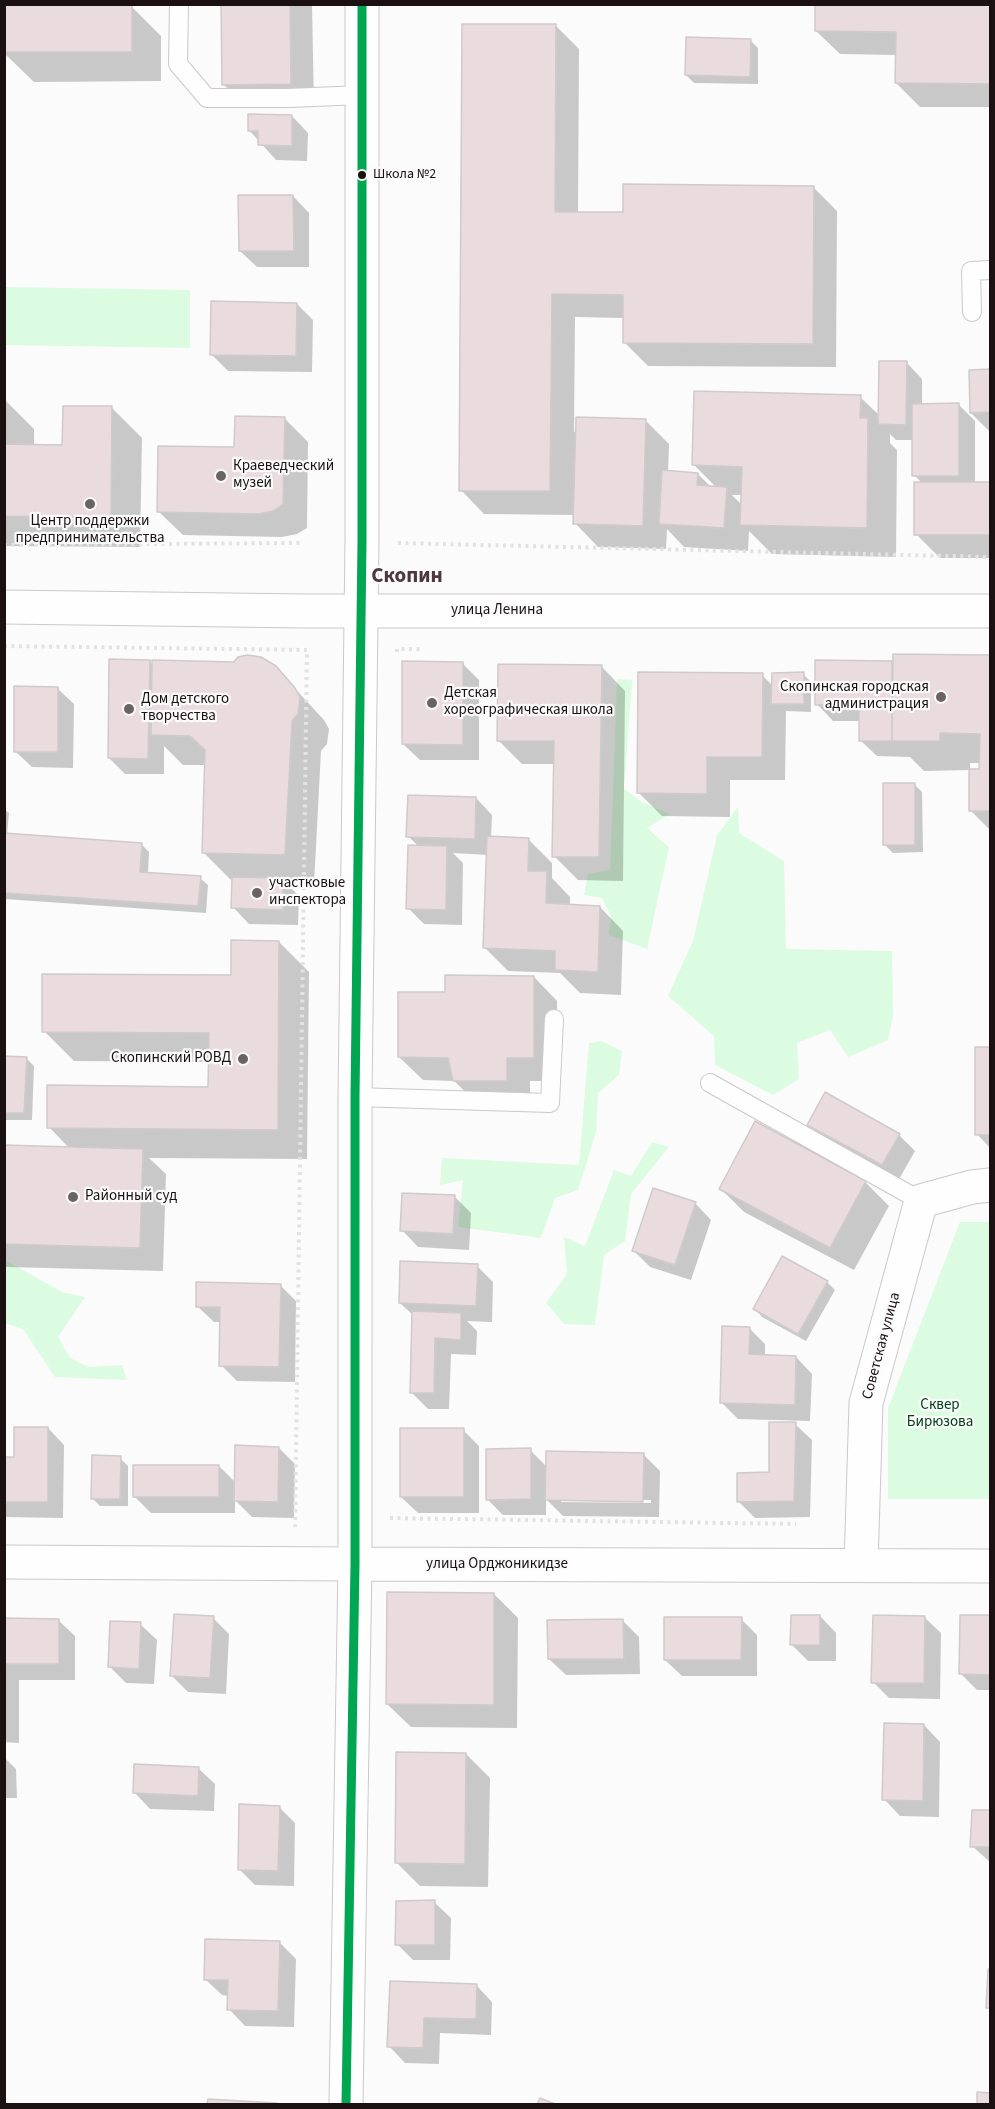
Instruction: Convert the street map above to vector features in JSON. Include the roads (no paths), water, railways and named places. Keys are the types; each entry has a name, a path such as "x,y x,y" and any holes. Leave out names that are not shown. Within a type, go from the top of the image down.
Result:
{"street":[{"path":"346,2104 355,1564 355,1097 361,610 363,4"},
{"name":"улица Ленина","path":"4,607 990,611"},
{"path":"921,1201 972,1187 990,1185"},
{"name":"Советская улица","path":"861,1565 866,1403 921,1201"},
{"name":"улица Орджоникидзе","path":"4,1562 990,1566"}],"lane":[{"path":"179,4 178,64 207,98 363,95"},
{"path":"972,312 971,271 990,270"},
{"path":"355,1097 550,1103 554,1019"},
{"path":"710,1083 921,1201"}],"place":[{"name":"Школа №2","path":"362,175"},
{"name":"Краеведческий музей","path":"221,476"},
{"name":"Центр поддержки предпринимательства","path":"90,504"},
{"name":"Скопинская городская администрация","path":"941,697"},
{"name":"Детская хореографическая школа","path":"432,703"},
{"name":"Дом детского творчества","path":"129,709"},
{"name":"участковые инспектора","path":"257,893"},
{"name":"Скопинский РОВД","path":"243,1059"},
{"name":"Районный суд","path":"73,1197"}],"district":[{"name":"Скопин","path":"407,577"}],"park label":[{"name":"Сквер Бирюзова","path":"940,1414"}]}
